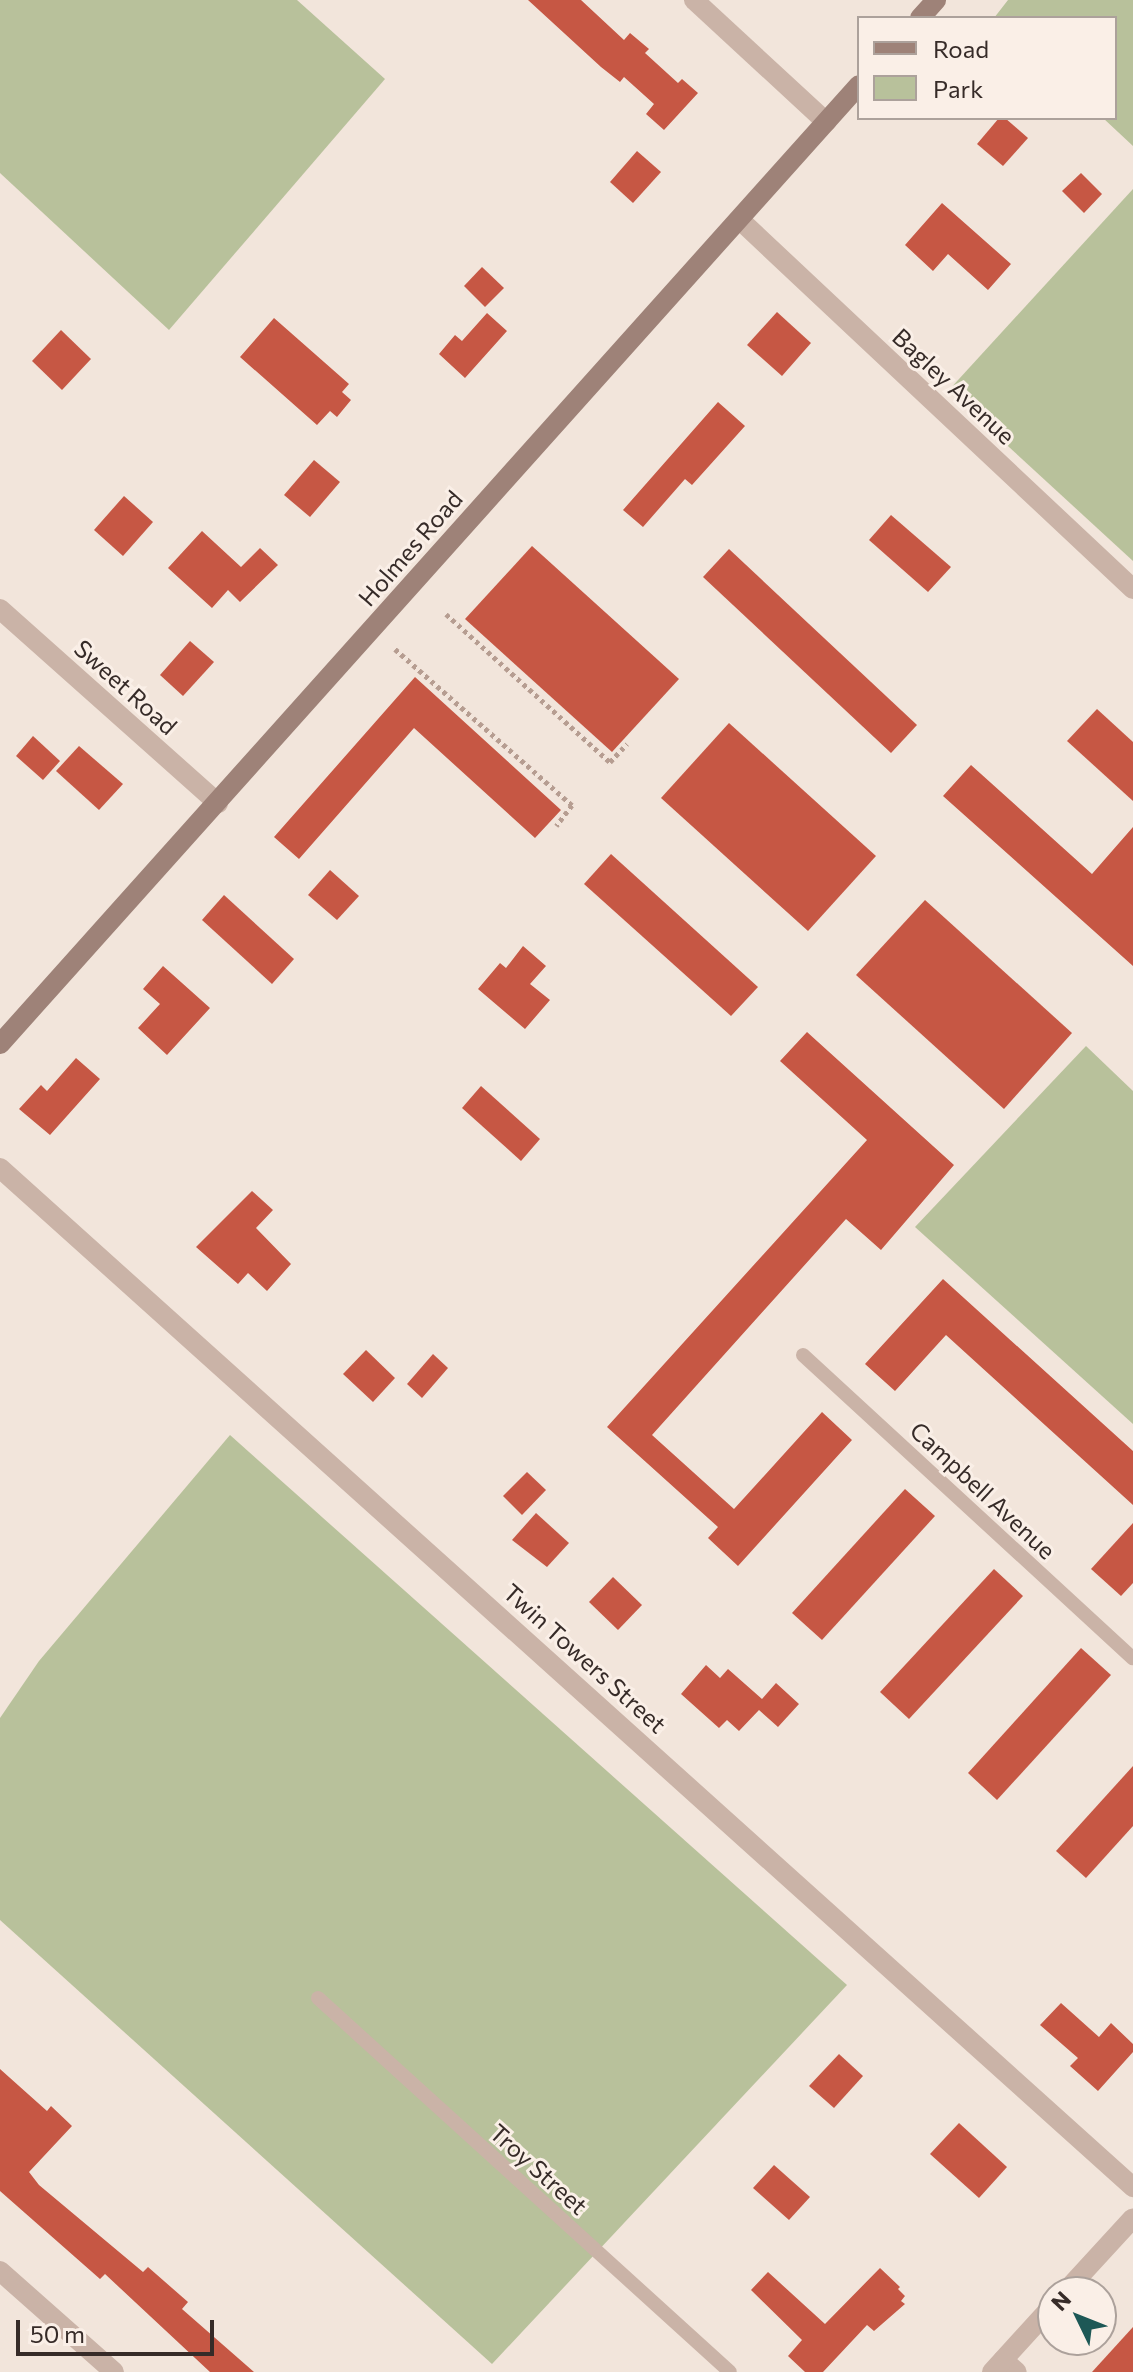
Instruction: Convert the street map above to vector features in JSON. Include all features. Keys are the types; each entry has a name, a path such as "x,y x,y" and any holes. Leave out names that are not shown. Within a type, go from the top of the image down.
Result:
{"main road":[{"path":"922,16 936,0"},
{"name":"Holmes Road","path":"0,1044 857,87"}],"street":[{"path":"694,0 826,122"},
{"name":"Bagley Avenue","path":"740,220 1133,589"},
{"name":"Sweet Road","path":"0,609 218,803"},
{"name":"Twin Towers Street","path":"0,1168 1133,2187"},
{"path":"1080,2276 1133,2218"},
{"path":"0,2271 114,2372"},
{"path":"1004,2368 1037,2326"}],"lane":[{"name":"Campbell Avenue","path":"803,1355 1133,1658"},
{"name":"Troy Street","path":"318,1998 730,2372"}],"path":[{"path":"446,614 610,762 627,744"},
{"path":"395,649 572,805 556,826"}],"green space":[{"path":"0,0 297,0 385,79 169,330 0,173"},
{"path":"1008,0 1133,0 1133,146 1105,120 1117,120 1117,16 996,16"},
{"path":"1133,189 1133,561 948,391"},
{"path":"1086,1046 1133,1091 1133,1424 915,1227"},
{"path":"230,1435 847,1985 492,2364 0,1920 0,1718 39,1661"}],"building":[{"path":"528,0 581,0 624,40 630,33 649,49 645,53 678,83 682,79 698,93 664,130 646,114 654,104 624,77 620,82 601,67"},
{"path":"997,120 1007,120 1028,138 1003,166 977,144"},
{"path":"637,151 661,172 633,203 610,182"},
{"path":"1081,173 1102,194 1084,213 1062,191"},
{"path":"942,203 1011,264 988,290 948,254 933,271 905,245"},
{"path":"482,267 504,288 485,307 464,286"},
{"path":"777,312 811,343 782,376 747,345"},
{"path":"487,313 507,331 465,378 439,354 455,335 462,341"},
{"path":"274,318 349,384 342,392 351,400 337,417 330,411 317,425 240,357"},
{"path":"61,330 91,359 62,390 32,361"},
{"path":"718,402 745,426 692,485 685,479 643,527 623,510"},
{"path":"314,460 340,482 310,517 284,495"},
{"path":"124,496 153,522 123,556 94,530"},
{"path":"891,515 951,567 928,592 869,540"},
{"path":"202,531 241,567 260,548 278,565 240,602 228,590 212,608 168,568"},
{"path":"532,546 679,679 612,752 465,619"},
{"path":"729,549 917,725 891,753 703,577"},
{"path":"190,641 214,662 183,696 160,675"},
{"path":"415,677 561,810 535,838 414,728 299,859 274,837"},
{"path":"1097,709 1133,742 1133,801 1067,741"},
{"path":"729,723 876,856 808,931 661,798"},
{"path":"33,736 60,761 43,780 16,756"},
{"path":"79,746 123,784 99,810 56,771"},
{"path":"971,765 1092,874 1133,827 1133,966 943,796"},
{"path":"611,854 758,987 731,1016 584,884"},
{"path":"330,870 359,896 337,920 308,895"},
{"path":"224,895 294,959 272,984 202,920"},
{"path":"925,900 1072,1033 1004,1109 856,975"},
{"path":"523,946 546,966 530,984 550,1000 525,1029 478,989 500,963 506,968"},
{"path":"163,966 210,1008 167,1055 138,1028 160,1004 143,989"},
{"path":"807,1032 954,1165 881,1250 846,1219 652,1435 734,1509 822,1412 852,1440 738,1566 708,1538 718,1527 607,1427 867,1140 780,1061"},
{"path":"76,1058 100,1079 50,1135 19,1109 41,1085 47,1091"},
{"path":"481,1086 540,1139 521,1161 462,1108"},
{"path":"252,1191 273,1210 256,1228 291,1264 267,1291 248,1273 238,1284 196,1247"},
{"path":"943,1279 1133,1451 1133,1505 946,1335 895,1391 865,1364"},
{"path":"366,1350 395,1378 373,1402 343,1374"},
{"path":"433,1354 448,1368 422,1398 407,1384"},
{"path":"527,1472 546,1490 522,1515 503,1496"},
{"path":"905,1489 935,1516 822,1640 792,1613"},
{"path":"536,1513 569,1543 547,1567 512,1540"},
{"path":"1133,1523 1133,1583 1121,1596 1091,1569"},
{"path":"994,1569 1023,1596 909,1719 880,1692"},
{"path":"613,1577 642,1605 618,1630 589,1602"},
{"path":"1081,1648 1111,1675 997,1800 968,1773"},
{"path":"706,1665 720,1678 728,1669 762,1699 776,1683 799,1704 778,1727 759,1710 739,1731 727,1720 719,1728 681,1694"},
{"path":"1133,1766 1133,1826 1086,1878 1056,1851"},
{"path":"1061,2003 1099,2037 1111,2023 1133,2044 1133,2052 1098,2091 1070,2066 1078,2058 1040,2025"},
{"path":"839,2054 863,2076 834,2108 809,2086"},
{"path":"0,2069 47,2111 51,2106 72,2126 29,2172 39,2185 143,2272 148,2267 188,2302 182,2309 254,2372 210,2372 105,2274 100,2279 0,2191"},
{"path":"959,2123 1007,2167 979,2198 930,2154"},
{"path":"774,2165 810,2197 789,2220 753,2188"},
{"path":"880,2268 900,2287 898,2289 905,2296 901,2301 905,2304 874,2331 867,2325 823,2372 805,2372 788,2356 802,2340 751,2290 768,2272 825,2324"},
{"path":"1133,2327 1133,2372 1092,2372 1107,2356 1117,2356 1117,2345"}]}
